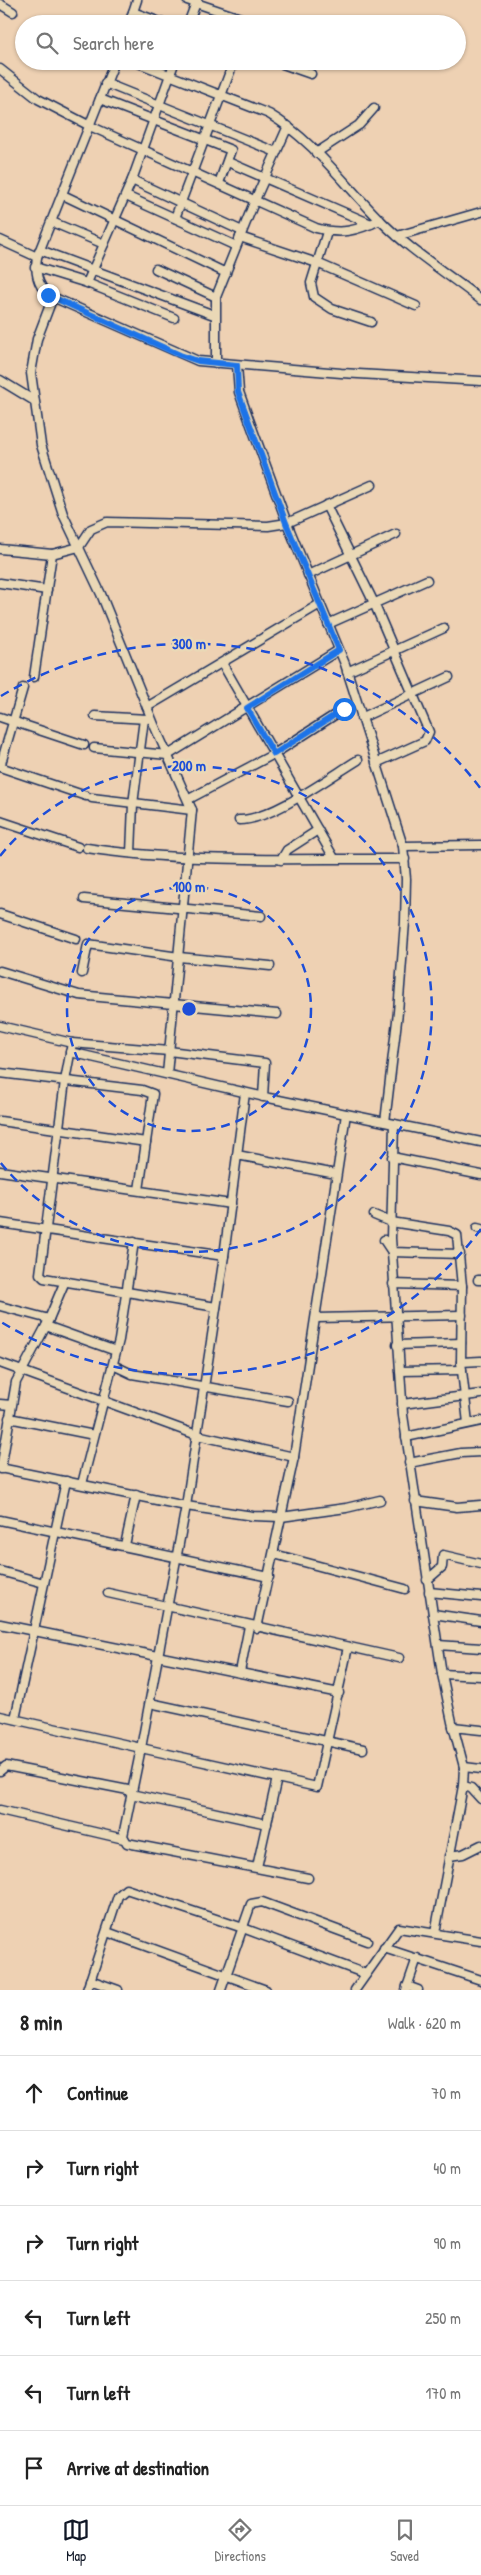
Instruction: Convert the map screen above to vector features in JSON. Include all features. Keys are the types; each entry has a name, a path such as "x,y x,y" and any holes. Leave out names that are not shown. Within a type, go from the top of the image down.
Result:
{"street":[{"path":"132,15 138,0"},
{"path":"187,0 228,15"},
{"path":"191,15 196,2"},
{"path":"0,4 13,12"},
{"path":"133,12 141,15"},
{"path":"0,69 38,99 90,126 220,183 293,219 327,232 347,233 380,220"},
{"path":"111,70 38,254 35,267 41,288 53,298 180,355 198,361 481,381"},
{"path":"155,70 269,114 288,126 397,236 481,300"},
{"path":"87,283 126,196 172,70"},
{"path":"175,218 231,70"},
{"path":"299,70 310,74"},
{"path":"106,83 276,152"},
{"path":"100,98 231,150 220,183"},
{"path":"316,153 359,125 374,108"},
{"path":"216,363 214,315 216,297 255,200 288,126"},
{"path":"228,162 371,224"},
{"path":"132,180 241,234 317,263 416,306"},
{"path":"63,195 226,273"},
{"path":"126,196 236,246"},
{"path":"397,236 481,212"},
{"path":"52,222 104,244"},
{"path":"327,232 311,283 314,297 332,310 371,322"},
{"path":"0,240 38,254 94,269 214,315"},
{"path":"35,267 87,283 174,318"},
{"path":"156,269 216,297"},
{"path":"53,298 44,318 30,373 41,445 62,514 101,594 147,707 148,719 139,752 132,804 131,853"},
{"path":"237,365 238,392 286,523 347,672 403,846 405,859 405,922 398,1012 385,1122"},
{"path":"0,380 33,400"},
{"path":"0,549 52,554 79,547 91,529 107,522 252,527 286,523 372,485"},
{"path":"326,506 374,603 427,726 425,740 376,763"},
{"path":"308,575 396,534"},
{"path":"34,677 52,554"},
{"path":"328,624 427,580"},
{"path":"0,583 47,590"},
{"path":"147,707 320,604"},
{"path":"347,672 444,628"},
{"path":"94,748 168,755 339,650"},
{"path":"222,662 334,858"},
{"path":"361,718 449,677"},
{"path":"23,688 0,767 89,797 132,804 192,810"},
{"path":"189,800 274,754 344,709"},
{"path":"95,716 148,719"},
{"path":"0,717 84,745"},
{"path":"148,719 168,755 192,810 189,858 167,1074"},
{"path":"239,820 252,821 299,796 358,760"},
{"path":"0,821 78,847"},
{"path":"281,860 287,850 318,830"},
{"path":"403,846 481,845"},
{"path":"87,848 189,858 281,860 334,858 405,859"},
{"path":"84,899 261,916"},
{"path":"0,914 76,939"},
{"path":"82,972 88,944 179,958 270,966"},
{"path":"0,971 69,994 276,1014"},
{"path":"0,1026 71,1048 167,1074 263,1097 481,1142"},
{"path":"71,1048 169,1051 265,1063 263,1097"},
{"path":"71,1048 40,1274 44,1278 216,1307"},
{"path":"0,1073 142,1090 153,1094 138,1190"},
{"path":"124,1839 186,1506 224,1256 245,1092"},
{"path":"240,1672 269,1577 294,1457 346,1114"},
{"path":"0,1121 146,1142"},
{"path":"394,1124 391,1222 395,1315 402,1404 442,1674 464,1767 463,1786 435,1933"},
{"path":"237,1155 336,1174"},
{"path":"392,1157 481,1174"},
{"path":"0,1171 231,1204"},
{"path":"374,1215 391,1222 454,1232 457,1235 462,1286 461,1366 468,1423"},
{"path":"0,1222 224,1256"},
{"path":"384,1240 392,1252"},
{"path":"82,1484 116,1350 134,1242"},
{"path":"392,1252 460,1254"},
{"path":"65,1281 48,1322 20,1371 11,1405 0,1468 186,1506 253,1516 281,1517 346,1508 380,1500"},
{"path":"394,1284 462,1286"},
{"path":"0,1306 48,1322 116,1350"},
{"path":"316,1318 462,1315"},
{"path":"397,1345 462,1343"},
{"path":"400,1371 461,1366 481,1361"},
{"path":"0,1363 102,1402 197,1435 294,1457"},
{"path":"112,1365 132,1374 288,1401"},
{"path":"402,1404 481,1394"},
{"path":"0,1404 11,1405"},
{"path":"9,1418 94,1435"},
{"path":"406,1437 481,1420"},
{"path":"410,1463 461,1453 481,1452"},
{"path":"16,1719 66,1481"},
{"path":"125,1545 136,1495"},
{"path":"415,1501 457,1506 481,1505"},
{"path":"0,1520 269,1577"},
{"path":"274,1554 405,1589"},
{"path":"427,1580 442,1567 443,1555 481,1564"},
{"path":"0,1571 44,1583"},
{"path":"429,1592 481,1597"},
{"path":"108,1593 253,1627 399,1658"},
{"path":"433,1614 481,1621"},
{"path":"0,1624 338,1693"},
{"path":"438,1645 481,1648"},
{"path":"0,1716 317,1787 348,1647"},
{"path":"442,1674 481,1676"},
{"path":"150,1704 363,1749"},
{"path":"453,1727 481,1730"},
{"path":"0,1771 6,1766 25,1769 128,1790 132,1794 267,1824"},
{"path":"464,1767 481,1769"},
{"path":"257,1867 277,1778"},
{"path":"463,1786 471,1788 481,1799"},
{"path":"0,1810 124,1839 127,1843 308,1878"},
{"path":"449,1856 463,1854 481,1845"},
{"path":"87,1990 118,1896 126,1889 243,1928 366,1974"},
{"path":"221,1990 251,1904 262,1902 367,1941"},
{"path":"355,1990 399,1928 481,1941"},
{"path":"107,1932 225,1977 266,1990"},
{"path":"384,1948 481,1980"},
{"path":"417,1958 406,1988 418,1990"},
{"path":"90,1980 118,1990"}],"route":[{"path":"48,295 64,304 180,355 198,361 237,365 238,392 286,523 339,650 247,708 274,754 344,709"}]}
